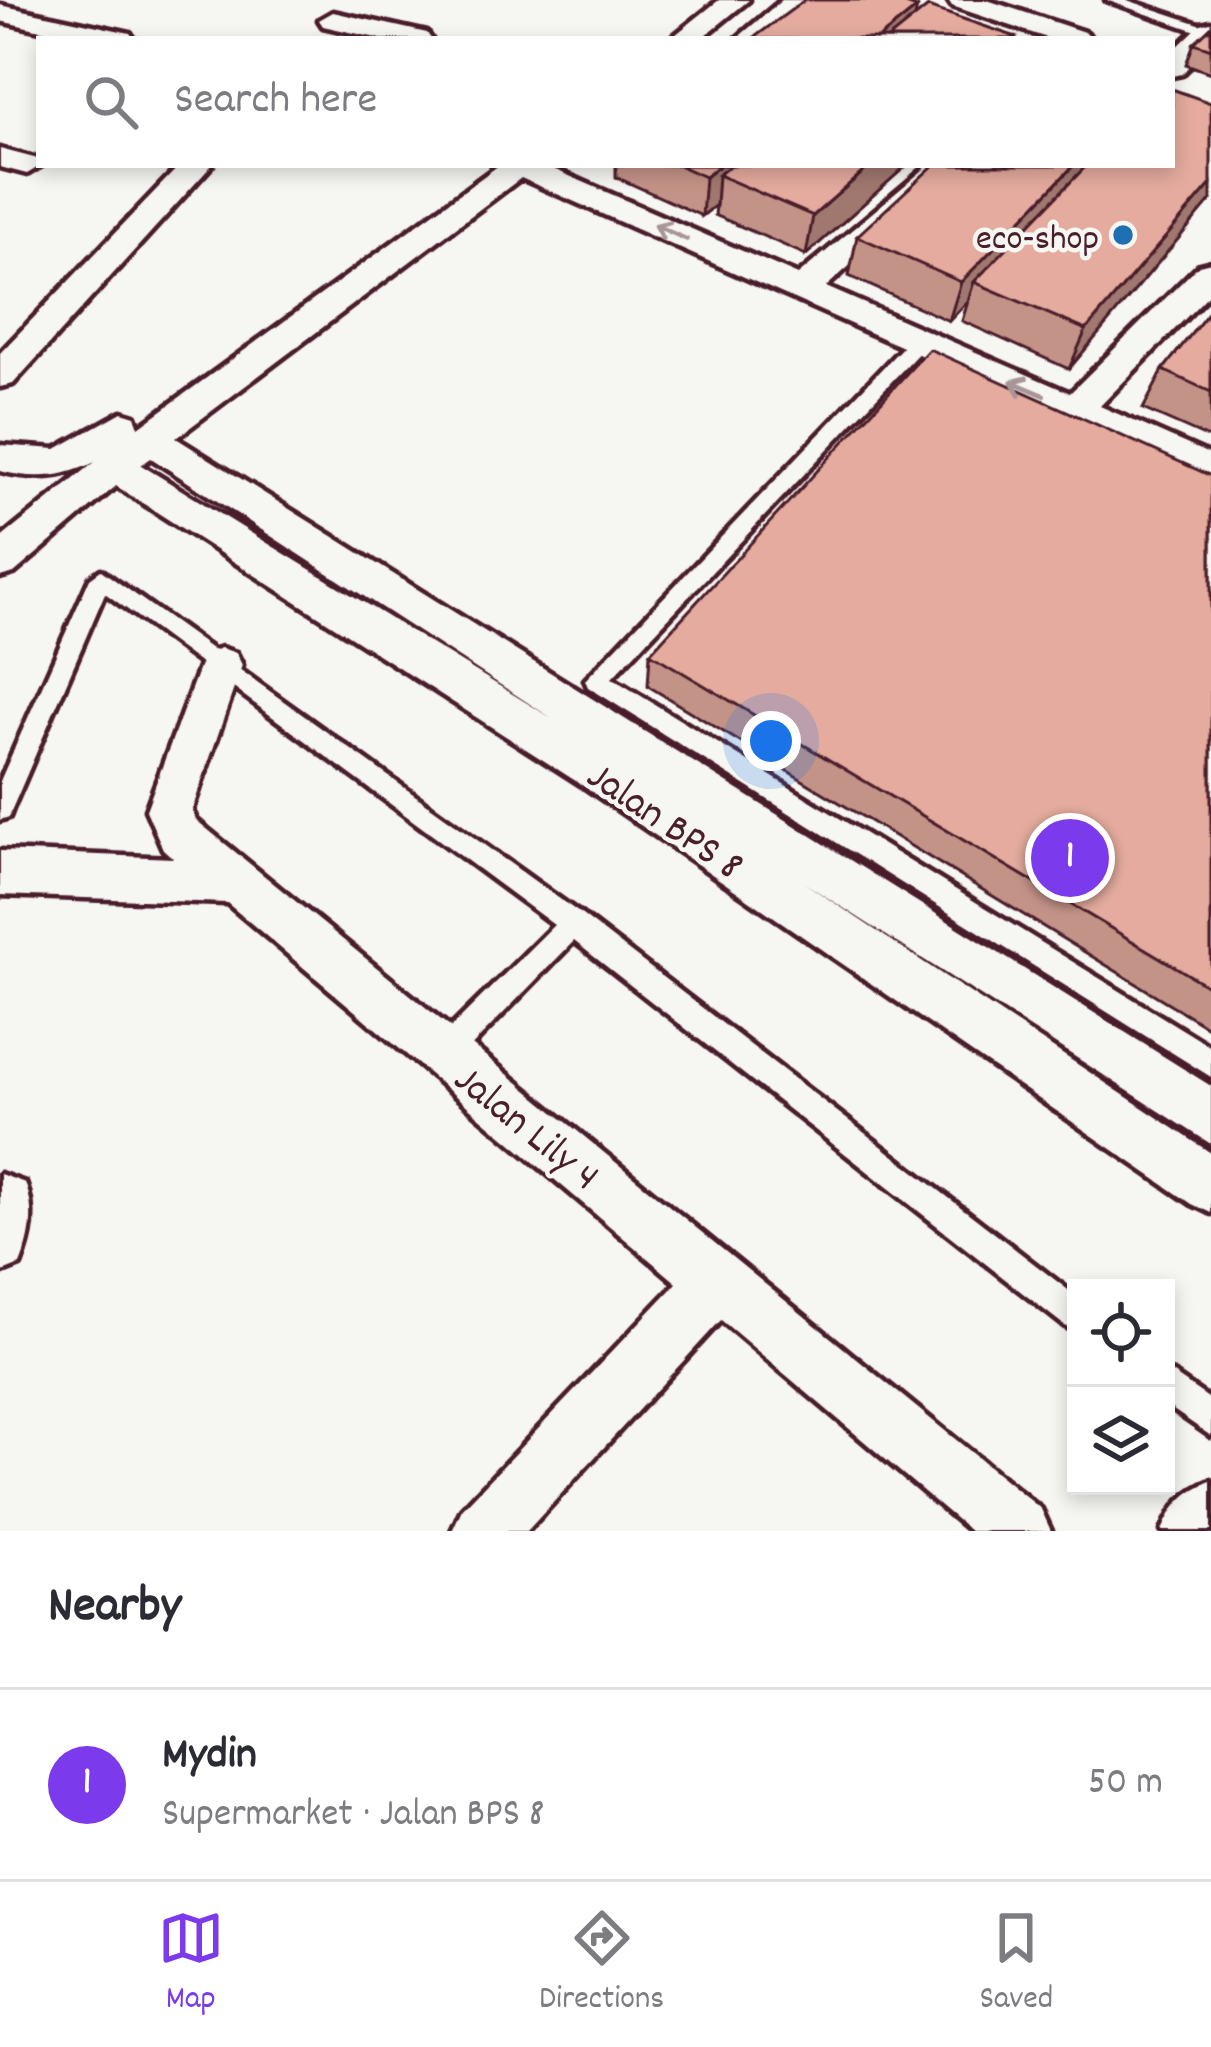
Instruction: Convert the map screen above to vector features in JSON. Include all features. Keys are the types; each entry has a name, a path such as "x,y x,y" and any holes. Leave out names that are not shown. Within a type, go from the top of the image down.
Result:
{"street":[{"path":"688,36 736,0"},
{"path":"754,36 798,0"},
{"path":"11,9 110,36"},
{"path":"954,12 989,36"},
{"path":"954,12 1062,36"},
{"path":"334,20 404,36"},
{"path":"1179,72 1210,31"},
{"path":"0,375 194,168"},
{"path":"0,458 33,467 79,455 466,168"},
{"path":"0,562 289,327 515,168"},
{"path":"536,168 581,176 802,290 1211,470"},
{"path":"802,290 944,168"},
{"path":"1076,409 1211,272"},
{"path":"130,452 1211,1117"},
{"name":"Jalan BPS 8","path":"130,452 1211,1186"},
{"name":"Jalan Lily 4","path":"221,665 169,810 179,834 1019,1531"},
{"path":"0,873 235,882"},
{"path":"484,1531 719,1280"},
{"path":"1194,1531 1211,1512"}],"lane":[{"path":"1112,0 1210,31"},
{"path":"918,342 596,680 1211,1063"},
{"path":"0,809 100,578 573,924 1067,1309"},
{"path":"443,1055 573,924"},
{"path":"1169,1387 1211,1420"}],"building":[{"path":"805,0 895,0 917,8 882,36 756,36"},
{"path":"928,7 1013,36 892,36"},
{"path":"1211,27 1211,49 1194,43"},
{"path":"1175,90 1211,103 1211,184 1086,330 974,282 1084,168 1175,168"},
{"path":"685,168 716,168 705,177"},
{"path":"727,168 868,168 813,216 718,175"},
{"path":"931,168 1071,168 961,282 857,236"},
{"path":"1211,309 1211,392 1163,370"},
{"path":"929,349 1211,476 1211,988 650,653"}],"place":[{"name":"eco-shop","path":"1123,235"},
{"name":"Mydin","path":"1070,858"}]}
